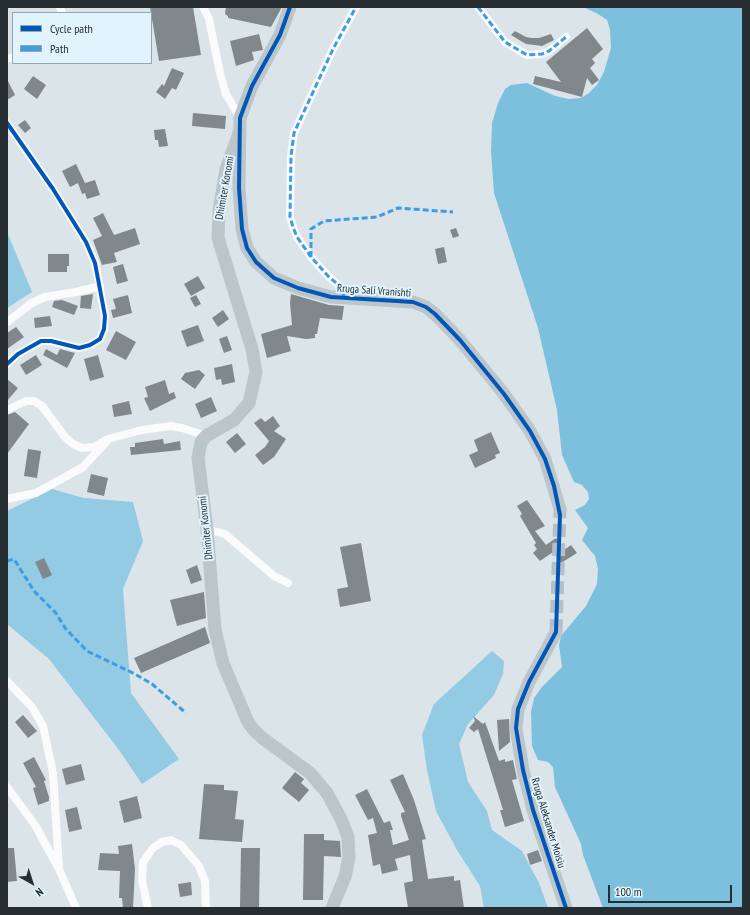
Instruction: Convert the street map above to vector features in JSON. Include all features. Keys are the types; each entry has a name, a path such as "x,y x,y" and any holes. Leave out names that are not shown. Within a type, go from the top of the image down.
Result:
{"main road":[{"name":"Rruga Sali Vranishti","path":"290,7 280,35 252,86 240,118 239,188 242,229 247,248 256,262 274,278 298,288 344,298 413,302 426,307 435,314 460,340 504,394 530,431 544,459 560,510"},
{"name":"Dhimiter Konomi","path":"239,133 226,169 219,210 218,238 252,349 256,372 255,384 249,403 240,416 206,436 201,442 198,458 207,528 215,630 218,646 247,720 261,737 299,763 319,783 335,807 346,833 349,848 346,877 332,908"},
{"name":"Rruga Aleksander Moisiu","path":"556,632 529,682 518,709 516,728 523,770 533,810 566,908"}],"street":[{"path":"203,7 209,20 226,94 240,118"},
{"path":"344,298 342,288 328,276 311,257 297,237 293,227 290,217 292,151 294,133 333,49 356,7"},
{"path":"478,7 505,42 526,55 542,54 549,51 566,37"},
{"path":"7,123 53,189 86,242 95,263 105,316 104,329 100,339 90,345 79,348 51,341 41,342 18,354 7,364"},
{"path":"7,322 32,303 45,297 100,286"},
{"path":"7,410 26,401 34,401 42,406 73,444 82,448 94,447 108,440 142,430 171,426 206,436"},
{"path":"7,499 36,493 83,467 108,440"},
{"path":"207,528 225,534 274,576 288,583"},
{"path":"7,681 32,707 43,726 52,773 59,869"},
{"path":"7,787 35,825 59,869 76,908"},
{"path":"148,908 142,881 143,862 153,848 162,842 171,840 182,845 199,866 205,881 206,908"}],"shaded area":[{"path":"583,7 743,7 743,908 603,908 583,855 581,844 555,787 553,767 548,762 538,760 532,746 531,712 534,698 542,687 562,667 559,645 561,636 586,606 597,584 598,569 595,556 582,540 588,528 575,510 585,505 589,499 588,492 582,485 574,482 562,455 557,410 538,328 494,193 491,151 492,123 498,103 505,89 511,85 527,83 555,96 569,99 581,98 597,85 604,72 611,48 610,30 607,20"},
{"path":"7,232 32,292 7,308"},
{"path":"52,489 84,498 133,502 143,541 123,589 131,693 179,759 142,784 119,750 49,659 7,624 7,511"},
{"path":"492,651 504,661 503,674 494,695 468,724 459,744 468,782 487,811 492,830 522,851 539,883 548,908 484,908 480,886 457,850 436,811 427,770 422,735 434,704"}],"building":[{"path":"150,7 193,7 201,55 159,61"},
{"path":"226,7 282,7 271,27 228,18 225,14"},
{"path":"587,28 603,49 592,59 595,63 590,68 599,80 592,85 587,78 582,97 533,84 535,76 561,82 546,62"},
{"path":"515,31 526,37 532,38 539,38 551,34 554,40 542,46 526,44 511,35"},
{"path":"259,34 263,50 252,52 254,60 236,66 230,41"},
{"path":"172,68 184,73 176,90 172,88 165,99 156,92 162,84 164,86"},
{"path":"33,76 46,85 37,99 24,89"},
{"path":"7,79 15,95 7,100"},
{"path":"193,113 226,116 225,129 192,126"},
{"path":"25,120 31,128 25,133 18,125"},
{"path":"165,129 168,146 159,147 158,140 155,140 154,130"},
{"path":"76,164 85,183 95,180 100,195 87,199 85,193 82,194 78,183 70,187 62,171"},
{"path":"103,213 114,235 135,228 140,244 114,253 117,262 102,265 93,240 102,236 93,218"},
{"path":"456,228 459,236 453,238 450,230"},
{"path":"444,247 447,262 438,264 435,249"},
{"path":"48,254 69,254 69,266 67,266 67,272 48,272"},
{"path":"123,264 128,281 117,284 113,267"},
{"path":"198,276 205,288 191,296 184,284"},
{"path":"93,294 91,309 80,308 81,296"},
{"path":"291,294 329,305 344,306 342,320 320,318 315,338 306,339 287,336 291,351 267,358 261,334 292,325 290,303"},
{"path":"128,295 132,313 113,318 111,310 116,309 113,299"},
{"path":"196,295 201,304 195,307 190,298"},
{"path":"62,300 78,306 74,315 52,307 54,301"},
{"path":"223,310 229,319 218,327 212,318"},
{"path":"50,316 52,326 35,328 34,318"},
{"path":"198,325 204,341 187,347 181,331"},
{"path":"16,327 24,337 7,349 7,333"},
{"path":"116,331 136,342 126,360 106,350"},
{"path":"227,336 232,350 224,353 219,339"},
{"path":"46,349 57,355 60,349 75,353 67,368 43,355"},
{"path":"36,355 42,365 26,375 20,365"},
{"path":"98,355 104,377 90,381 84,359"},
{"path":"232,364 235,382 222,385 221,379 216,380 214,368"},
{"path":"199,370 205,375 195,389 181,379 185,373"},
{"path":"7,379 18,388 7,401"},
{"path":"165,380 169,394 174,392 176,398 150,411 144,398 148,397 145,387"},
{"path":"211,397 217,411 201,418 195,404"},
{"path":"129,401 132,414 114,417 112,405"},
{"path":"15,412 29,424 7,454 7,415"},
{"path":"273,416 280,426 274,431 286,439 274,457 263,465 255,455 265,447 269,441 254,423 261,418 265,422"},
{"path":"491,432 500,453 495,455 496,458 475,468 469,455 478,451 474,440"},
{"path":"237,433 246,444 235,453 226,442"},
{"path":"163,439 164,444 180,441 181,450 131,455 130,447 135,447 135,443"},
{"path":"28,449 41,451 37,478 24,476"},
{"path":"91,474 108,478 104,496 87,492"},
{"path":"527,500 545,526 535,531 546,545 556,538 564,550 571,545 577,553 561,563 553,552 540,561 533,553 537,549 534,545 536,543 520,516 522,514 517,506"},
{"path":"361,543 371,601 340,607 337,589 348,587 340,547"},
{"path":"44,558 52,575 43,579 35,562"},
{"path":"197,565 202,580 191,584 186,570"},
{"path":"204,592 206,618 177,626 170,600"},
{"path":"205,627 210,643 141,673 134,658"},
{"path":"23,715 37,731 28,738 15,722"},
{"path":"473,716 483,724 485,722 499,761 505,759 505,762 513,760 517,779 512,780 524,821 505,827 500,810 503,810 478,729 474,732 469,728 475,721"},
{"path":"509,719 510,742 499,751 497,720"},
{"path":"34,757 46,780 44,781 49,797 49,801 38,805 33,788 36,787 23,763"},
{"path":"81,764 85,780 66,785 62,769"},
{"path":"295,772 304,779 301,783 309,790 299,802 282,788"},
{"path":"403,774 414,800 426,839 422,840 428,879 454,876 454,881 460,880 464,908 408,908 404,883 413,881 410,855 395,859 398,870 382,874 380,864 373,866 368,835 377,833 373,818 368,820 355,795 367,789 384,823 390,821 393,830 390,830 393,845 409,840 401,816 401,813 405,812 390,780"},
{"path":"204,784 224,785 224,790 238,791 235,819 244,820 242,842 199,839"},
{"path":"137,796 142,818 124,823 119,801"},
{"path":"77,807 82,829 69,832 65,810"},
{"path":"304,834 324,834 324,840 340,841 341,857 324,856 323,900 303,900"},
{"path":"132,844 135,869 133,908 123,908 122,898 119,898 120,871 98,870 100,853 119,854 118,846"},
{"path":"7,848 14,848 17,881 7,882"},
{"path":"241,848 260,848 259,908 240,908"},
{"path":"538,850 542,861 530,865 527,854"},
{"path":"191,882 192,895 180,897 178,884"}],"tunnel":[{"path":"556,632 560,509"}],"marked path":[{"path":"344,298 342,288 328,276 311,257 297,237 293,227 290,217 291,156 294,133 333,49 356,7"},
{"path":"478,7 505,42 527,55 542,54 549,51 566,37"},
{"path":"311,257 311,229 324,221 377,217 398,208 453,212"},
{"path":"7,561 14,559 34,591 56,613 65,628 87,651 135,674 152,684 186,713"}],"cycle path":[{"path":"290,7 280,35 252,86 240,118 239,188 242,229 247,248 256,262 274,278 298,288 331,297 413,302 426,307 435,314 460,340 504,394 530,431 545,459 554,486 560,515 556,632 529,682 518,709 516,728 523,770 533,810 566,908"},
{"path":"7,123 53,189 86,242 95,263 105,316 104,329 100,339 90,345 79,348 51,341 41,341 18,354 7,364"}]}
